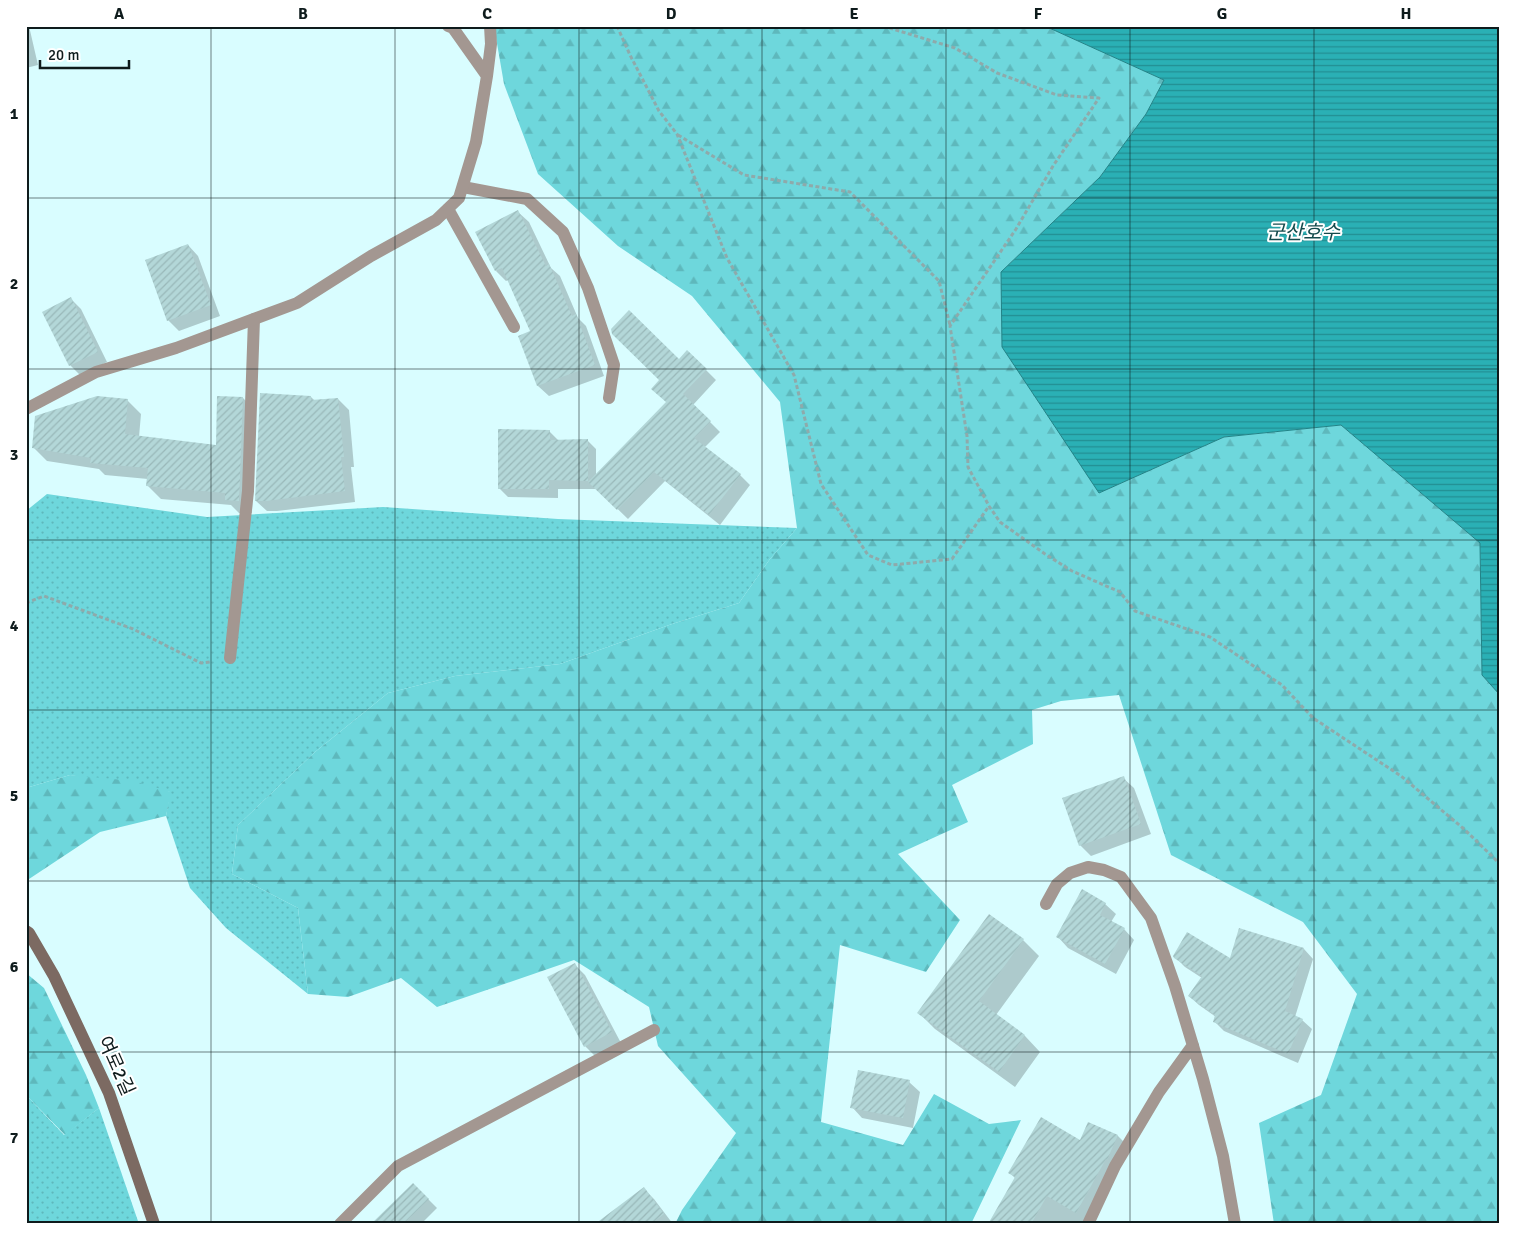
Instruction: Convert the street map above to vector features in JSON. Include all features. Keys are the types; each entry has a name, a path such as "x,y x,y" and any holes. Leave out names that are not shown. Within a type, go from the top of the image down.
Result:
{"street":[{"path":"448,26 453,28 487,76"},
{"path":"26,409 96,372 176,348 297,304 371,256 436,220 459,198 476,142 491,44 490,26"},
{"path":"463,187 527,199 563,232 588,288 614,365 609,398"},
{"path":"448,209 514,327"},
{"path":"230,658 248,491 254,319"},
{"path":"1046,904 1057,884 1070,873 1088,867 1104,870 1121,877 1151,918 1193,1045 1223,1156 1235,1224"},
{"name":"여로2길","path":"26,931 54,976 109,1093 154,1224"},
{"path":"340,1224 398,1166 654,1030"},
{"path":"1088,1224 1115,1166 1159,1092 1193,1045"}],"path":[{"path":"617,26 659,110 677,134 727,258 794,375 821,484 868,555 892,565 952,559 989,506"},
{"path":"883,26 955,48 997,73 1057,95 1099,98 1052,166 1016,229 950,326"},
{"path":"677,134 744,175 850,192 939,281 950,326 967,436 968,467 1000,522 1072,571 1120,592 1135,610 1210,637 1282,685 1313,718 1401,776 1464,829 1499,863"},
{"path":"26,603 44,596 133,629 201,663 230,658"}],"green space":[{"path":"494,26 1045,26 1164,80 1146,114 1100,177 1001,272 1099,493 1224,437 1341,425 1480,543 1482,675 1499,694 1499,1224 1274,1224 1259,1123 1321,1095 1357,994 1303,922 1171,855 1119,695 1061,701 1032,710 1033,744 952,785 968,822 898,854 960,920 926,972 840,945 821,1122 903,1145 934,1094 989,1124 1021,1120 971,1224 675,1224 682,1210 736,1133 658,1046 649,1007 574,960 437,1007 401,978 348,997 308,994 298,908 232,874 238,825 315,752 388,693 455,676 560,664 672,624 739,603 770,559 797,528 780,402 692,296 618,246 538,174 504,84"},
{"path":"47,494 207,517 383,507 558,519 797,528 770,559 739,603 672,624 560,664 455,676 388,693 315,752 238,825 232,874 298,908 308,994 226,928 190,888 166,816 170,792 70,775 26,788 26,511"},
{"path":"70,775 134,781 171,792 166,816 100,832 26,881 26,788"},
{"path":"26,973 44,988 86,1075 99,1108 65,1135 26,1095"},
{"path":"26,1095 64,1135 99,1108 139,1224 26,1224"}],"water":[{"name":"군산호수","path":"1045,26 1499,26 1499,694 1482,675 1480,543 1341,425 1224,437 1099,493 1002,347 1001,272 1100,177 1146,114 1164,80"}],"building":[{"path":"518,210 546,266 549,264 572,316 576,314 595,365 537,386 518,336 530,331 502,268 495,271 475,232"},
{"path":"188,244 211,305 167,321 145,260"},
{"path":"71,297 98,352 69,366 42,312"},
{"path":"629,310 679,359 687,350 707,369 683,394 711,421 694,438 741,474 709,515 654,472 617,510 588,482 666,402 651,389 659,380 612,334 611,329"},
{"path":"260,393 311,396 311,400 338,398 344,457 341,457 345,491 255,501"},
{"path":"97,396 128,399 125,434 216,445 217,396 243,397 239,501 225,500 225,493 146,486 148,468 90,463 91,458 32,448 35,416"},
{"path":"498,429 550,430 550,440 588,439 588,481 549,480 549,489 498,489"},
{"path":"1124,776 1141,824 1079,846 1062,798"},
{"path":"1082,889 1106,903 1100,915 1125,928 1105,964 1056,937"},
{"path":"989,914 1024,939 979,1001 1025,1035 999,1072 917,1013"},
{"path":"1239,928 1304,948 1285,1011 1303,1019 1288,1054 1213,1022 1215,1015 1188,996 1202,976 1173,956 1187,932 1230,958"},
{"path":"575,963 612,1032 584,1047 547,977"},
{"path":"858,1070 910,1080 903,1118 850,1108"},
{"path":"1041,1117 1080,1140 1088,1122 1118,1135 1107,1160 1076,1213 1047,1196 1031,1224 988,1224 1015,1177 1008,1173"},
{"path":"413,1183 429,1199 403,1224 371,1224"},
{"path":"644,1187 664,1214 651,1224 595,1224"}]}
